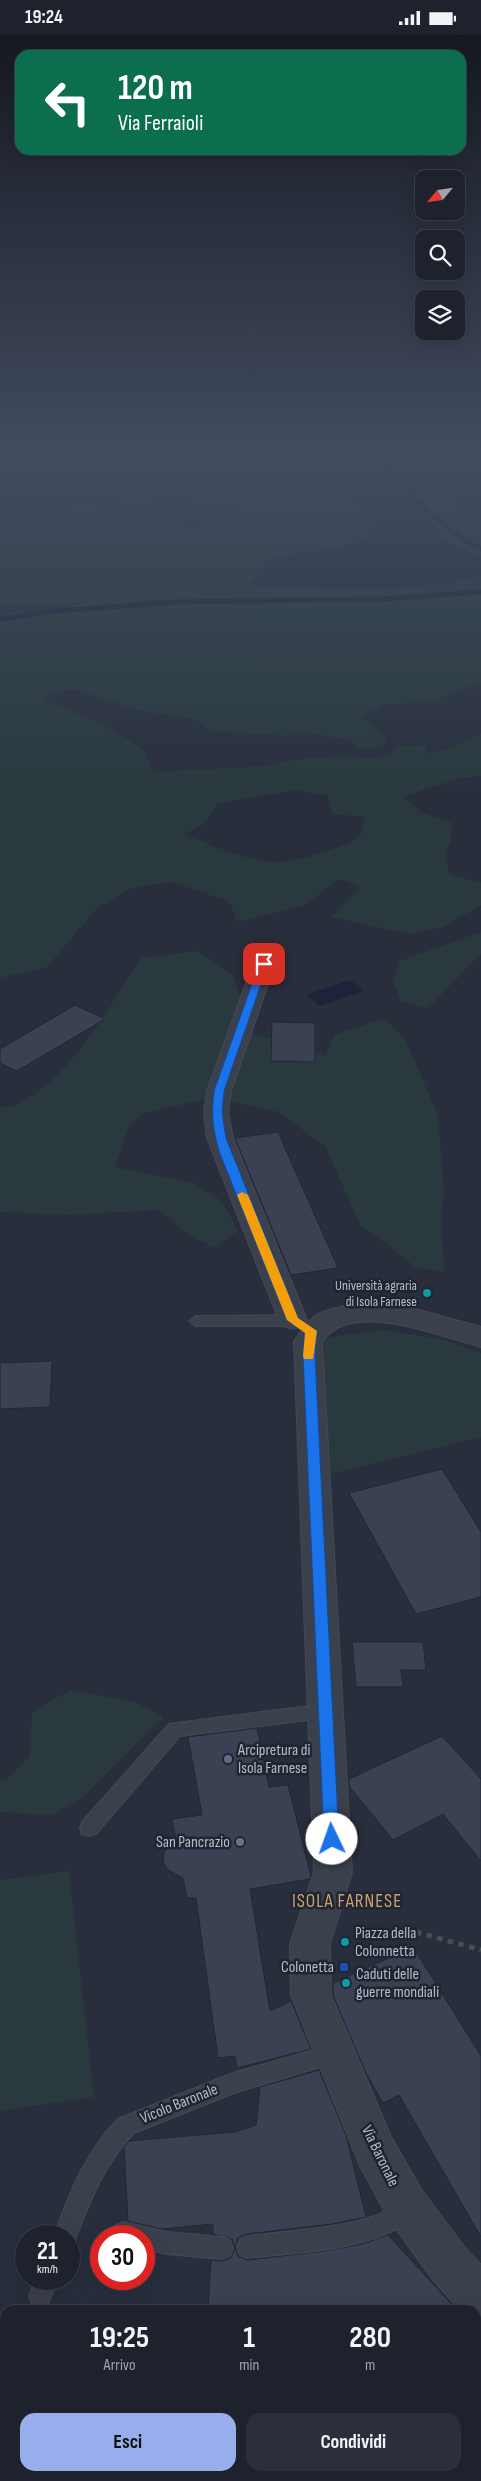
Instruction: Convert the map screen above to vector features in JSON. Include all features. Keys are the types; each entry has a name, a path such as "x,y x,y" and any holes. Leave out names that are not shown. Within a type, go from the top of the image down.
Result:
{"street":[{"path":"264,964 219,1091 216,1112 220,1138 226,1154 302,1326 309,1356 325,1711"},
{"path":"302,1326 321,1324 336,1318 377,1312 439,1323 481,1338"},
{"name":"Via Baronale","path":"325,1711 333,1872 310,1944 311,1995 375,2151 405,2205 449,2264 481,2299"}],"lane":[{"path":"196,1321 302,1326"},
{"path":"89,1827 175,1729 325,1711"},
{"name":"Vicolo Baronale","path":"74,2224 100,2155 112,2139 126,2126 233,2083 335,2054"},
{"path":"248,2247 360,2232 388,2222 405,2205"},
{"path":"155,2240 222,2248"}],"path":[{"path":"416,1932 481,1950"}],"shaded area":[{"path":"0,570 261,570 247,586 382,589 429,586 481,577 481,683 466,687 430,703 386,704 362,717 388,739 380,747 361,749 348,740 303,732 288,736 209,731 195,719 136,710 77,690 46,693 46,700 116,731 145,752 154,772 267,766 300,759 346,756 370,758 392,754 397,746 424,745 428,754 449,749 481,734 481,776 460,778 402,797 423,813 452,823 451,842 445,854 449,874 481,883 481,905 443,927 410,934 330,917 360,887 340,879 303,906 237,922 230,902 172,882 134,887 97,908 47,967 0,978 0,614 63,608 84,603 0,606","holes":["294,790 328,795 332,814 365,817 360,837 330,850 287,861 276,862 255,859 229,852 184,834 202,825 218,803"]},
{"path":"481,932 481,954 428,1008 401,1001 393,981 399,961"},
{"path":"198,951 232,975 246,1011 246,1031 303,1047 326,1056 334,1035 385,1018 406,1041 438,1115 444,1193 441,1221 445,1272 415,1267 360,1225 325,1146 276,1111 211,1098 144,1113 129,1126 115,1167 194,1183 222,1201 238,1231 214,1247 189,1236 159,1210 68,1215 0,1212 0,1107 19,1104 56,1076 88,1039 141,958"},
{"path":"383,1330 445,1340 481,1353 481,1437 330,1474 323,1338"},
{"path":"70,1690 132,1701 164,1717 84,1796 52,1815 0,1812 0,1778 6,1780 30,1756 32,1712"},
{"path":"69,1871 94,2097 0,2111 0,1880"}],"water":[{"path":"350,980 364,991 320,1006 306,995"}],"building":[{"path":"75,1005 105,1019 17,1071 0,1063 0,1049"},
{"path":"272,1022 315,1023 315,1062 271,1061"},
{"path":"278,1132 338,1268 291,1275 235,1138"},
{"path":"52,1361 50,1407 0,1409 0,1363"},
{"path":"442,1469 481,1532 481,1597 416,1614 349,1493"},
{"path":"352,1642 423,1642 426,1670 401,1670 403,1687 356,1687"},
{"path":"257,1728 269,1787 288,1785 311,1876 310,1879 250,1889 270,2011 291,2001 311,2049 237,2068 235,2056 218,2058 196,1898 187,1898 183,1878 168,1870 163,1862 164,1852 176,1839 172,1819 202,1815 188,1737"},
{"path":"442,1736 481,1779 481,1861 443,1814 393,1840 349,1786 349,1779"},
{"path":"413,1947 481,2056 481,2237 399,2095 383,2103 365,2071 333,1995 333,1983"},
{"path":"319,2070 346,2135 366,2217 332,2224 247,2234 238,2238 235,2246 238,2256 248,2260 324,2251 363,2244 388,2235 452,2305 208,2305 211,2260 222,2261 231,2258 235,2249 232,2239 213,2234 213,2224 161,2229 155,2228 155,2225 144,2225 128,2221 124,2147 129,2141 235,2132 256,2125 260,2087"}],"waterway":[{"path":"0,619 54,611 177,602 382,599 481,592"}],"slow traffic":[{"path":"242,1195 293,1320 311,1331 308,1342 309,1356"}],"place":[{"name":"Università agraria di Isola Farnese","path":"427,1293"},
{"name":"Arcipretura di Isola Farnese","path":"228,1759"},
{"name":"San Pancrazio","path":"240,1842"},
{"name":"Piazza della Colonnetta","path":"345,1942"},
{"name":"Colonetta","path":"344,1967"},
{"name":"Caduti delle guerre mondiali","path":"346,1983"}],"district":[{"name":"ISOLA FARNESE","path":"347,1901"}],"route":[{"path":"264,964 219,1091 216,1112 220,1138 293,1320 311,1331 308,1342 332,1839"}]}
